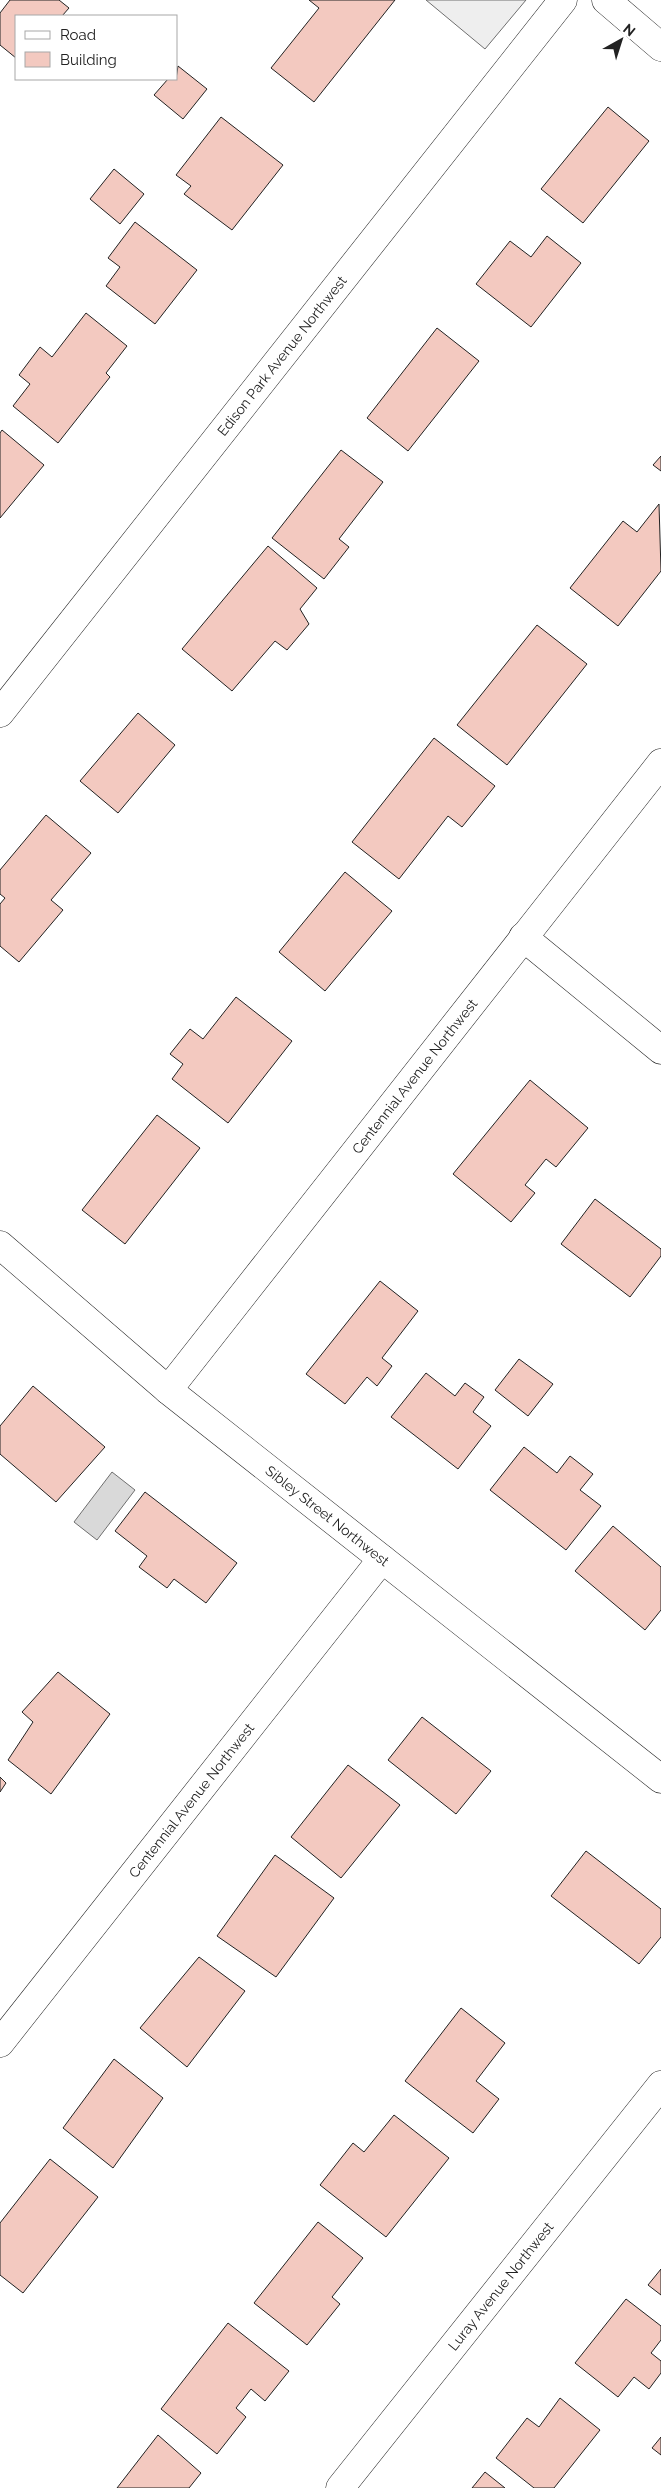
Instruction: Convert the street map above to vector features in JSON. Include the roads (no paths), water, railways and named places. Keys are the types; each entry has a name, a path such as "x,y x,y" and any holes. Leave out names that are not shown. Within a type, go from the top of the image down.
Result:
{"street":[{"name":"Edison Park Avenue Northwest","path":"0,713 564,0"},
{"path":"606,0 661,46"},
{"name":"Centennial Avenue Northwest","path":"168,1390 661,763"},
{"path":"523,937 661,1050"},
{"name":"Sibley Street Northwest","path":"0,1245 168,1390 661,1779"},
{"name":"Centennial Avenue Northwest","path":"0,2042 382,1559"},
{"name":"Luray Avenue Northwest","path":"340,2488 661,2085"}]}
